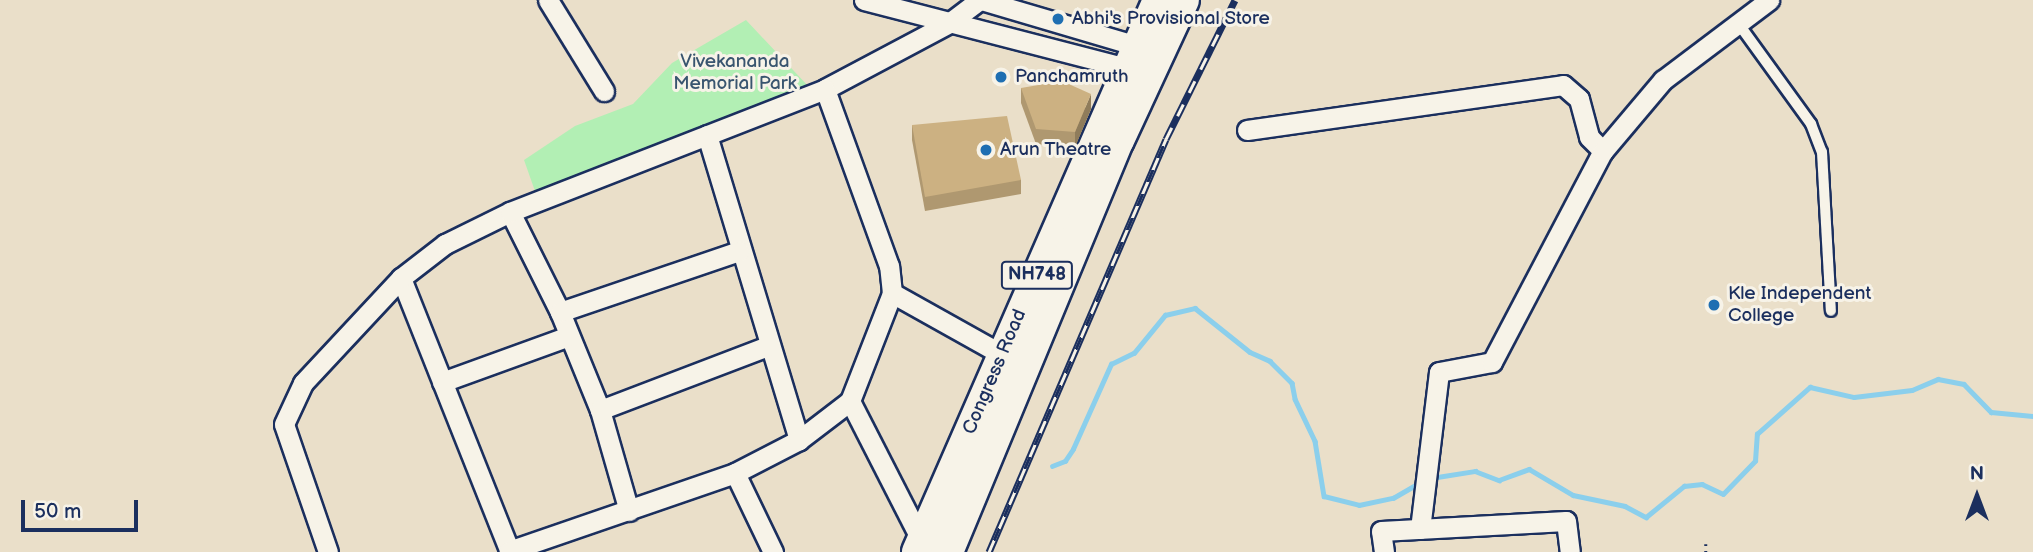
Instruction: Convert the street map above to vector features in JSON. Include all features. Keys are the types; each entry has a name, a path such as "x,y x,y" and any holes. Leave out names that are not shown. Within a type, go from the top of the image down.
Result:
{"highway":[{"name":"Congress Road","path":"929,549 1143,60 1159,0"},
{"name":"Congress Road","path":"929,549 1003,355 1143,60 1183,0"}],"street":[{"path":"548,0 604,91"},
{"path":"864,0 949,23 1143,60"},
{"path":"328,552 284,424 303,383 401,278 445,244 510,212 825,89 949,23 980,0 1143,60"},
{"path":"1420,529 1439,372 1492,362 1603,151 1663,80 1737,20 1769,0"},
{"path":"1247,130 1563,85 1579,99 1585,127 1603,151"},
{"path":"401,278 510,552 735,473 799,440 850,401 892,293 889,266 825,89"},
{"path":"707,135 739,251 799,440"},
{"path":"510,212 559,312 600,410 629,511"},
{"path":"559,312 739,251"},
{"path":"892,293 1003,355"},
{"path":"442,382 569,336"},
{"path":"600,410 768,346"},
{"path":"850,401 929,549"},
{"path":"735,473 773,552"},
{"path":"1384,552 1381,531 1566,521 1570,552"}],"lane":[{"path":"1737,20 1811,124 1822,152 1831,311"}],"path":[{"path":"1706,544 1706,552"}],"green space":[{"name":"Vivekananda Memorial Park","path":"746,20 809,87 536,194 524,160 575,126 633,104 672,63"}],"building":[{"path":"1062,81 1091,94 1075,132 1036,129 1021,88"},
{"path":"1007,116 1021,180 925,197 912,125"}],"waterway":[{"path":"1052,466 1065,461 1073,449 1111,364 1134,353 1165,315 1195,308 1250,352 1270,361 1292,383 1295,399 1315,441 1324,496 1359,505 1393,498 1419,483"},
{"path":"1431,478 1475,471 1499,480 1529,469 1573,495 1625,506 1646,517 1684,486 1702,484 1723,494 1755,461 1757,434 1810,387 1854,397 1912,390 1938,379 1964,384 1991,412 2033,416"}],"railway":[{"path":"989,552 1166,139 1235,0"}],"place":[{"name":"Abhi's Provisional Store","path":"1058,19"},
{"name":"Panchamruth","path":"1001,77"},
{"name":"Arun Theatre","path":"986,150"},
{"name":"Kle Independent College","path":"1714,305"}]}
